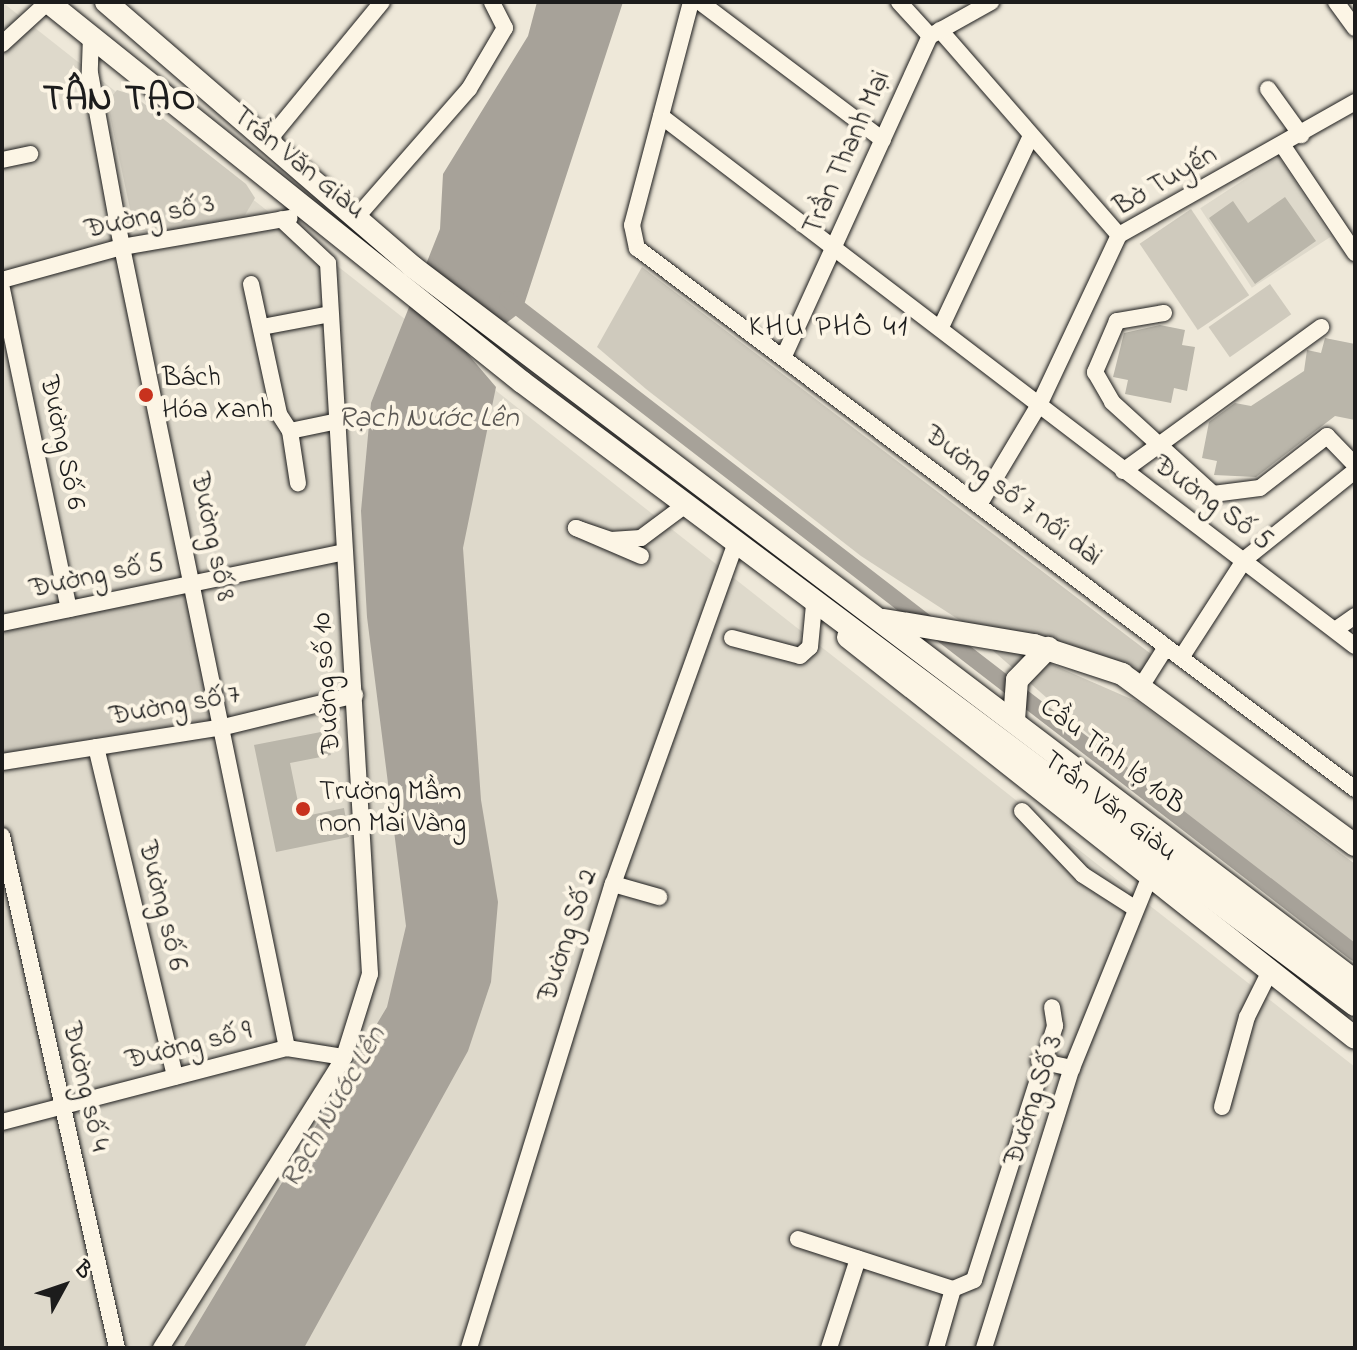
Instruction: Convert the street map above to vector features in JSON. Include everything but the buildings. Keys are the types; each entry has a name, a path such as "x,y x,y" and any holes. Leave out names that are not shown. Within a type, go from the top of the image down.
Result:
{"main road":[{"name":"Trần Văn Giàu","path":"48,2 311,214 405,275"},
{"name":"Trần Văn Giàu","path":"106,2 356,218 405,275 522,382 823,612 856,633"},
{"name":"Cầu Tỉnh lộ 10B","path":"405,275 535,361 1014,720 1355,981"},
{"name":"Trần Văn Giàu","path":"823,612 873,663 1355,1038"},
{"path":"879,619 1040,649 1142,685 1355,845"},
{"name":"Cầu Tỉnh lộ 10B","path":"856,633 1355,1005"},
{"path":"1014,720 1017,680 1040,649"}],"street":[{"path":"2,44 48,2"},
{"path":"267,142 382,2"},
{"path":"356,218 469,89 505,28 492,2"},
{"path":"661,116 691,2"},
{"path":"700,2 883,140"},
{"path":"899,2 935,33 1119,235"},
{"path":"935,33 991,2"},
{"path":"1336,2 1355,28"},
{"name":"Trần Thanh Mại","path":"784,356 935,33"},
{"name":"Đường số 8","path":"91,36 90,73 122,247 196,583 287,1048"},
{"path":"1268,89 1301,135"},
{"name":"Bờ Tuyến","path":"979,505 1040,403 1119,235 1283,146 1355,102"},
{"name":"Đường Số 5","path":"661,116 1355,646"},
{"name":"Đường số 7 nối dài","path":"661,116 632,225 637,248 1355,789"},
{"path":"941,327 1030,138"},
{"path":"1283,146 1355,253"},
{"path":"2,160 30,154"},
{"name":"Đường số 3","path":"2,280 122,247 311,214"},
{"name":"Đường số 10","path":"161,1348 344,1057 370,974 328,263 281,219"},
{"path":"251,284 271,384 290,431 298,483"},
{"name":"Đường Số 6","path":"2,289 69,609"},
{"path":"1164,313 1117,321 1095,372 1112,402 1213,494 1228,496 1260,488 1327,436 1355,468 1245,559 1181,658"},
{"path":"262,327 330,314"},
{"path":"1123,471 1321,327"},
{"path":"290,431 338,421"},
{"path":"641,556 576,528 611,540 641,538 684,506"},
{"name":"Đường Số 2","path":"469,1348 613,884 735,545"},
{"name":"Đường số 5","path":"2,623 344,552"},
{"path":"732,638 800,656 810,647 823,612"},
{"path":"1335,630 1355,616"},
{"path":"1142,685 1166,647"},
{"name":"Đường số 7","path":"2,762 224,727 355,695"},
{"name":"Đường số 6","path":"96,747 175,1077"},
{"path":"1022,811 1083,875 1136,909"},
{"name":"Đường số 4","path":"2,836 117,1348"},
{"name":"Đường Số 3","path":"984,1348 1072,1068 1150,876"},
{"path":"613,884 659,897"},
{"path":"1222,1107 1247,1017 1269,973"},
{"path":"798,1239 953,1289 974,1280 1039,1061 1055,1026 1052,1007"},
{"name":"Đường số 9","path":"2,1122 287,1048 344,1057"},
{"path":"1039,1061 1072,1068"},
{"path":"829,1348 858,1259"},
{"path":"936,1348 953,1289"}],"shaded area":[{"path":"2,2 1355,1067 1355,1348 2,1348"},
{"path":"117,90 133,95 246,184 255,198 245,215 153,235 134,227 107,102"},
{"path":"1279,157 1331,237 1252,288 1200,208"},
{"path":"1191,209 1249,295 1198,330 1140,244"},
{"path":"642,267 1155,657 1140,677 967,625 861,556 646,389 597,347"},
{"path":"1270,284 1291,314 1230,357 1209,327"},
{"path":"188,594 211,720 2,753 2,630"},
{"path":"1010,646 1138,702 1355,864 1355,944 1131,772 990,648"}],"water":[{"name":"Rạch Nước Lên","path":"537,2 623,2 522,311 467,353 496,387 463,548 481,800 498,902 491,982 468,1051 304,1348 183,1348 387,1007 406,926 367,617 361,511 371,403 440,229 443,174 528,36"}],"waterway":[{"path":"507,299 1355,953"}],"place":[{"name":"Bách Hóa Xanh","path":"146,395"},
{"name":"Trường Mầm non Mai Vàng","path":"303,809"}],"district":[{"name":"TÂN TẠO","path":"120,101"},
{"name":"KHU PHỐ 41","path":"829,328"}]}
